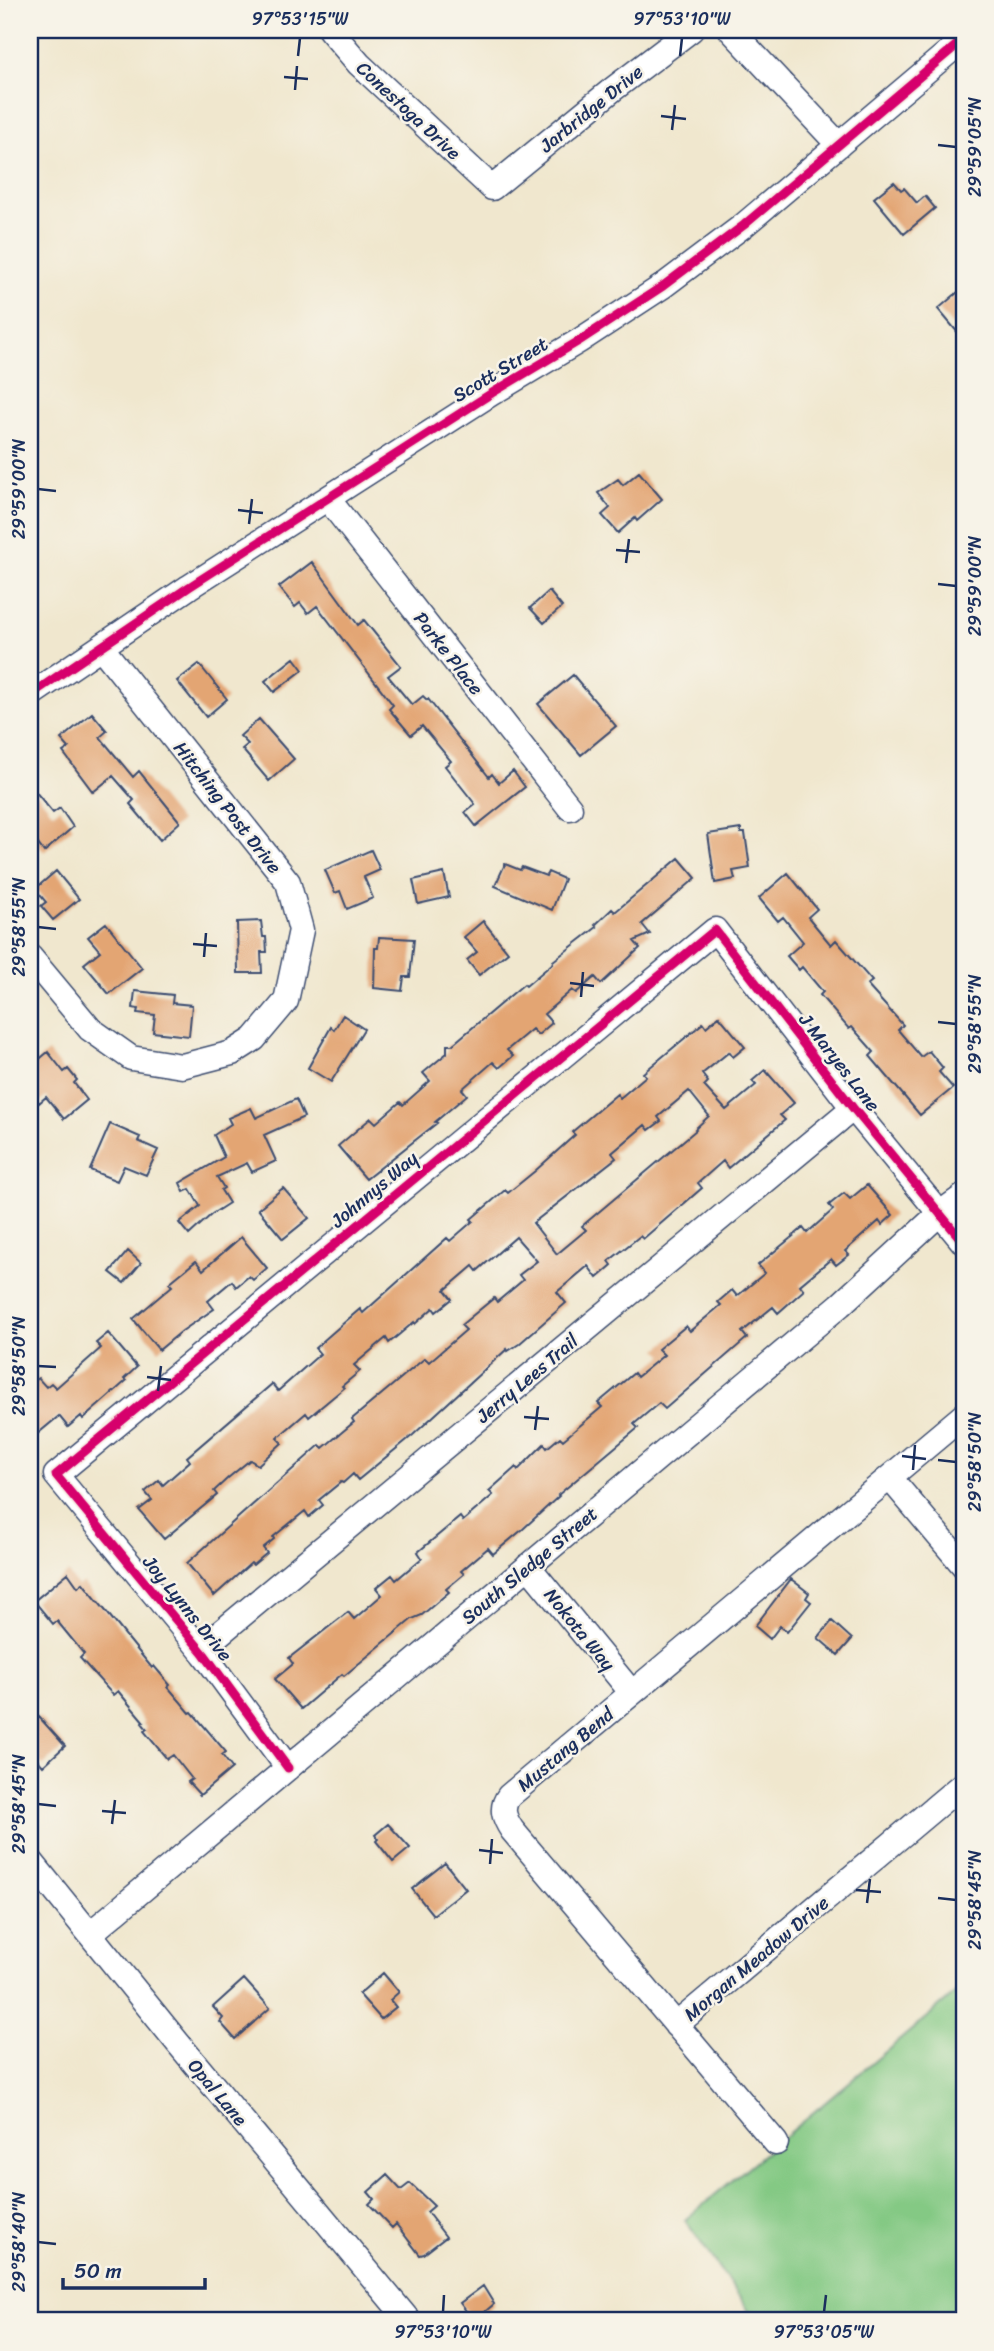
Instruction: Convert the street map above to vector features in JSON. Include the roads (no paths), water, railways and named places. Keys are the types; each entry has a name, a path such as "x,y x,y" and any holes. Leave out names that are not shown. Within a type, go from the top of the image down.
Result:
{"street":[{"name":"Conestoga Drive","path":"330,30 359,64 492,188"},
{"name":"Jarbridge Drive","path":"492,188 612,90 691,30"},
{"path":"731,30 839,145"},
{"name":"Scott Street","path":"30,695 189,587 663,286 744,225 964,39"},
{"name":"Parke Place","path":"328,499 570,808"},
{"name":"Hitching Post Drive","path":"30,957 90,1030 131,1058 183,1066 232,1053 254,1039 286,1001 302,930 288,882 101,647"},
{"name":"J Maryes Lane","path":"715,930 939,1214"},
{"name":"Johnnys Way","path":"56,1475 715,930"},
{"name":"Jerry Lees Trail","path":"201,1650 853,1108"},
{"name":"South Sledge Street","path":"91,1933 840,1305 939,1214 964,1196"},
{"path":"939,1214 964,1243"},
{"name":"Mustang Bend","path":"776,2143 512,1830 503,1815 505,1802 964,1415"},
{"name":"Joy Lynns Drive","path":"56,1475 201,1650 288,1768"},
{"path":"890,1478 964,1566"},
{"name":"Nokota Way","path":"528,1566 632,1693"},
{"name":"Morgan Meadow Drive","path":"676,2025 964,1783"},
{"name":"Opal Lane","path":"30,1860 410,2321"}]}
